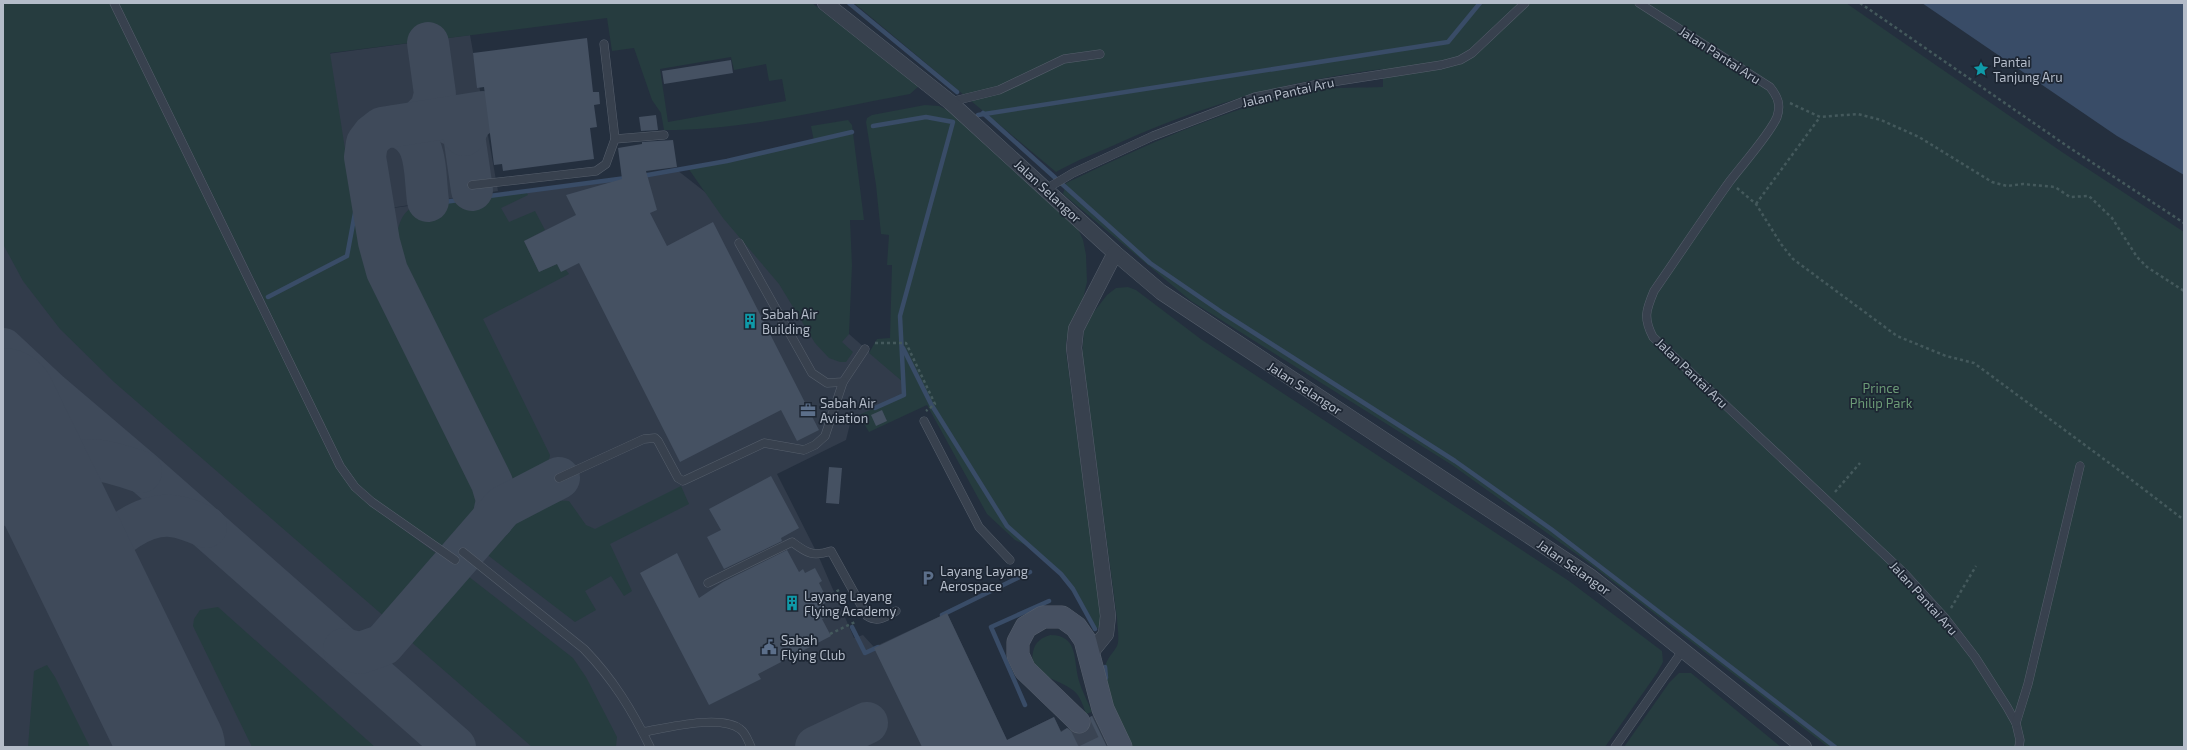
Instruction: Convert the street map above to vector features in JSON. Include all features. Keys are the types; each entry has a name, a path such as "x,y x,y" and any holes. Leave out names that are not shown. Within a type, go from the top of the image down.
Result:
{"main road":[{"path":"1079,722 1025,670 1018,656 1018,642 1026,627 1043,618 1062,617 1076,627 1085,640 1103,709 1121,747"}],"street":[{"name":"Jalan Selangor","path":"825,3 950,102 1115,253 1161,292 1208,325 1591,577 1804,747"},
{"path":"1089,655 1106,634 1108,616 1074,348 1076,329 1115,253"}],"lane":[{"path":"114,3 340,466 355,488 372,502 455,560"},
{"name":"Jalan Pantai Aru","path":"1046,189 1073,173 1153,136 1254,97 1319,84 1441,65 1460,60 1472,53 1525,3"},
{"name":"Jalan Pantai Aru","path":"1639,3 1770,87 1778,97 1779,108 1776,119 1729,182 1654,291 1647,309 1646,324 1653,337 1904,573 1945,618 1975,657 2016,723 2020,740 2019,747"},
{"path":"472,185 596,171 606,164 615,139 604,44"},
{"path":"950,102 999,90 1064,59 1100,54"},
{"path":"615,139 664,135"},
{"path":"740,243 812,373 827,382 843,382"},
{"path":"558,478 644,439 651,438 658,441 678,478 683,481 764,443 804,450 815,445 825,436 843,382 865,349"},
{"path":"924,421 979,527 1010,560"},
{"path":"2016,723 2028,684 2080,466"},
{"path":"708,583 792,542 807,553 818,555 831,551 867,616 872,620 881,619 896,611"},
{"path":"463,552 584,649 619,690 650,747"},
{"path":"1615,747 1683,650"},
{"path":"643,732 702,723 732,724 744,732 751,747"}],"path":[{"path":"1860,3 2061,142 2184,223"},
{"path":"1778,97 1820,117 1858,114 1881,120 1919,137 1992,182 2006,186 2023,184 2055,187 2070,197 2089,196 2112,218 2136,257 2146,267 2184,291"},
{"path":"1756,204 1820,117"},
{"path":"1729,182 1756,204 1781,244 1794,259 1897,336 1946,356 1974,363 2184,520"},
{"path":"873,343 906,343 935,404 930,407"},
{"path":"1828,500 1860,463"},
{"path":"1945,618 1976,566"},
{"path":"826,597 849,585"},
{"path":"830,634 867,616"}],"shaded area":[{"path":"3,3 270,3 297,58 470,35 498,191 378,210 677,170 714,199 849,334 922,398 865,424 861,419 850,424 846,440 777,474 818,555 854,638 863,635 874,647 947,613 1007,740 1054,717 1061,731 1100,712 1117,747 3,747"}],"green space":[{"path":"3,3 110,3 338,468 370,505 441,557 386,618 114,382 60,329 23,281 3,244"},
{"path":"118,3 812,3 919,86 910,94 787,118 757,123 695,129 664,130 661,113 652,100 634,48 612,51 607,18 330,53 355,213 359,215 360,227 371,265 476,472 486,499 482,512 447,551 373,499 357,485 342,465 260,291","holes":["731,57 734,70 766,64 769,81 782,79 786,101 668,122 660,69"]},
{"name":"Prince Philip Park","path":"854,3 1846,3 2062,152 2184,232 2184,747 1828,747 1586,561 1452,465 1191,301 1063,194 1066,183 1157,141 1219,116 1283,97 1316,90 1383,87 1383,69 1282,87 1217,105 1153,128 1056,172"},
{"path":"925,105 939,106 947,110 1039,191 1078,229 1083,240 1086,255 1087,282 1083,299 1066,341 1066,352 1101,611 1100,627 1095,629 1073,589 1061,574 1032,548 1015,540 987,514 927,405 869,432 859,415 904,395 903,382 869,353 877,339 890,338 892,265 887,265 889,235 881,234 876,185 866,122 867,118 872,115"},
{"path":"848,120 852,125 864,220 850,220 852,265 849,334 842,342 853,352 846,362 840,362 829,358 815,343 779,284 723,218 688,168 814,141 811,126"},
{"path":"526,191 528,195 501,208 509,222 535,211 545,230 524,241 539,272 557,264 561,271 566,270 569,274 483,319 550,455 549,461 538,476 517,487 508,481 493,455 396,254 396,247 397,233 401,220 408,210 414,206"},
{"path":"1128,287 1136,290 1202,340 1569,581 1662,651 1663,662 1657,673 1605,747 1131,747 1114,708 1105,676 1107,662 1117,646 1117,618 1082,355 1084,331 1093,313 1107,295 1116,288"},
{"path":"681,486 689,504 610,544 632,591 624,596 611,576 585,591 596,610 575,622 485,553 510,524 521,515 543,504 556,501 569,501 586,525 595,529"},
{"path":"464,573 573,658 586,677 617,737 616,746 532,747 409,640 418,625"},
{"path":"218,607 375,747 252,747 193,626 194,619 200,610"},
{"path":"1050,635 1059,636 1066,639 1070,644 1075,657 1079,681 1092,712 1086,714 1077,694 1071,689 1041,673 1036,667 1033,661 1035,646 1041,639"},
{"path":"47,665 55,677 90,747 28,747 34,671"},
{"path":"1679,673 1691,673 1781,747 1624,747 1669,683"}],"water":[{"path":"1922,3 2184,3 2184,175 2117,136"}],"building":[{"path":"587,38 593,92 599,92 600,104 594,105 597,127 590,128 594,159 503,171 502,164 494,165 484,87 477,88 473,53"},
{"path":"731,60 733,73 664,84 662,71"},
{"path":"656,115 658,130 641,131 639,117"},
{"path":"673,140 677,167 646,171 657,210 650,213 667,246 713,222 819,430 797,441 781,410 680,462 579,263 561,272 557,264 539,272 524,241 576,215 566,195 622,179 618,148 642,144 642,142"},
{"path":"882,410 887,421 876,426 871,415"},
{"path":"829,467 842,468 839,504 826,503"},
{"path":"771,476 799,528 781,538 782,541 724,569 707,537 721,530 709,509"},
{"path":"787,550 799,572 803,569 805,573 815,568 822,581 819,583 828,601 822,605 828,616 822,619 831,636 758,674 761,679 709,705 640,573 677,553 699,598 723,582"},
{"path":"947,613 1007,740 1054,717 1061,732 1067,728 1076,734 1082,734 1088,730 1091,725 1090,717 1092,716 1107,747 922,747 874,648"}],"waterway":[{"path":"849,3 957,92"},
{"path":"978,115 1448,42 1480,3"},
{"path":"983,113 1150,263 1223,313 1455,461 1551,529 1835,747"},
{"path":"873,126 926,117 953,122 900,316 904,395 875,408"},
{"path":"642,176 727,161 852,132"},
{"path":"414,206 626,178"},
{"path":"268,297 347,256 355,213"},
{"path":"903,348 931,404 1007,526 1061,574 1073,589 1095,629"},
{"path":"942,615 1030,572"},
{"path":"1025,705 991,627 1049,601"},
{"path":"852,627 865,653 878,647"},
{"path":"1105,667 1106,678"}],"taxiway":[{"path":"418,122 431,109 435,94 428,43"},
{"path":"464,135 471,121 483,112 382,128 373,135 367,143 365,157 379,242 387,271 492,483 497,500 493,519"},
{"path":"441,120 456,126 464,135 472,190"},
{"path":"395,126 414,137 419,146 425,167 428,201"},
{"path":"3,349 50,393 144,473 455,747"},
{"path":"3,505 35,478 48,471 74,462 88,460 102,461 141,472"},
{"path":"344,649 360,653 383,645 503,507 559,478"},
{"path":"94,588 98,564 104,552 119,535 129,528 161,516 171,516 185,519 206,527"},
{"path":"816,747 867,723"}],"runway":[{"path":"3,401 172,747"}],"tunnel":[{"path":"1079,722 1091,747"}],"place":[{"name":"Pantai Tanjung Aru","path":"1981,69"},
{"name":"Sabah Air Building","path":"750,321"},
{"name":"Sabah Air Aviation","path":"808,410"},
{"name":"Layang Layang Aerospace","path":"928,578"},
{"name":"Layang Layang Flying Academy","path":"792,603"},
{"name":"Sabah Flying Club","path":"769,647"}]}
